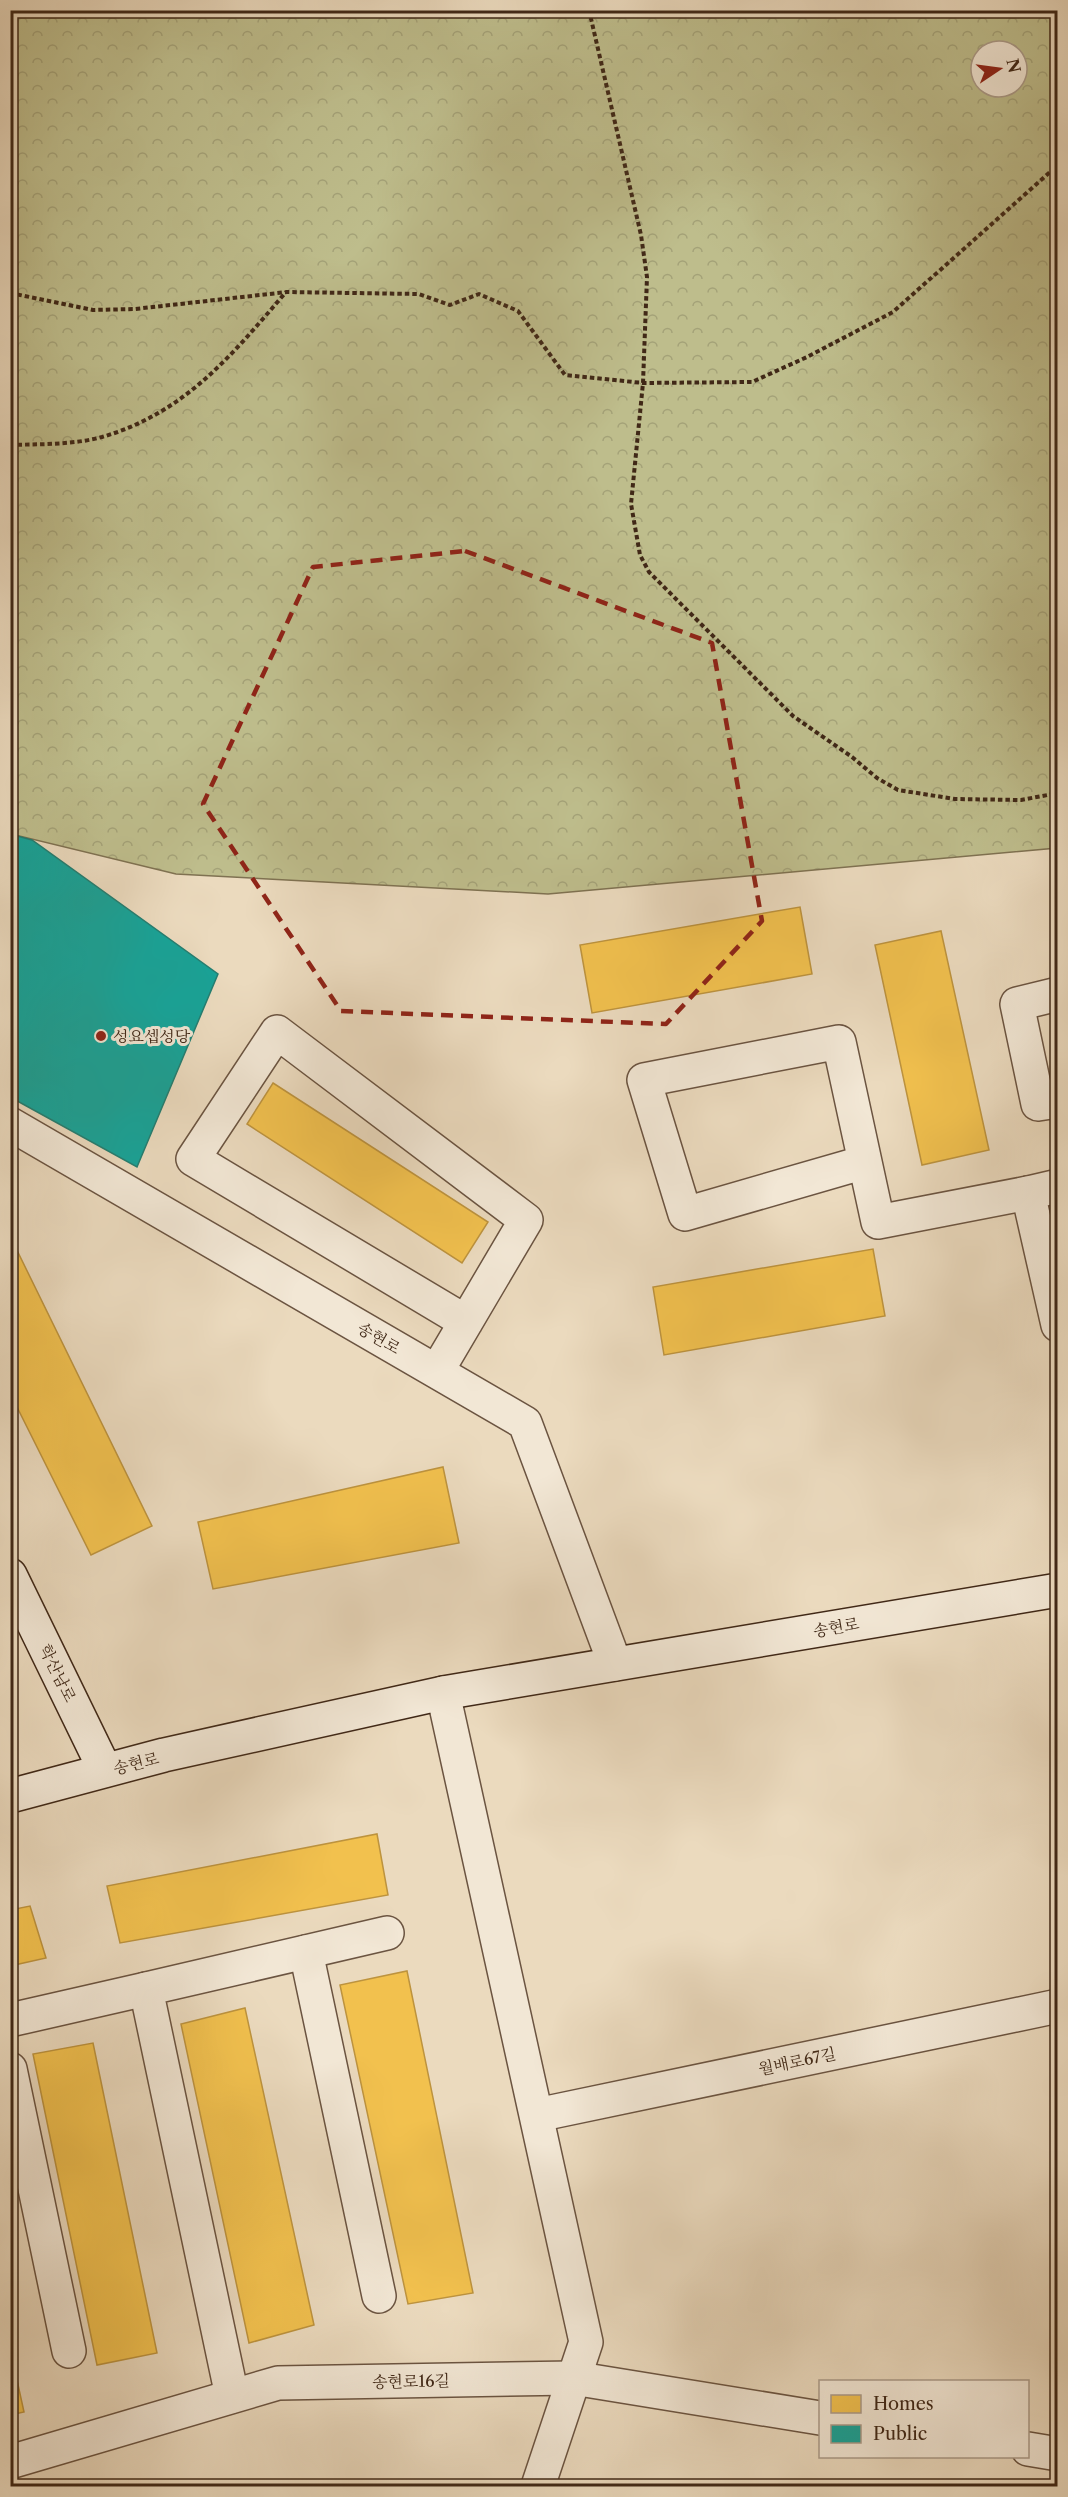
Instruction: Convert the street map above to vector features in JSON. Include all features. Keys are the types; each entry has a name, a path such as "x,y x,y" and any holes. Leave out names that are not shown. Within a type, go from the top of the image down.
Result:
{"street":[{"path":"1058,994 1017,1004 1038,1104 1058,1101"},
{"path":"437,1371 466,1322 526,1220 277,1032 193,1159 466,1322"},
{"path":"865,1162 685,1214 644,1080 839,1042 865,1162 878,1222 1043,1189 1058,1325"},
{"name":"송현로","path":"10,1124 525,1423 615,1664"},
{"name":"학산남로","path":"10,1575 105,1770"},
{"name":"송현로","path":"10,1796 105,1770 443,1693 1058,1590"},
{"path":"443,1693 586,2342 538,2487"},
{"path":"10,2020 387,1933"},
{"path":"306,1952 379,2296"},
{"path":"146,1989 232,2396"},
{"name":"월배로67길","path":"537,2115 1058,2006"},
{"path":"10,2069 69,2350"},
{"name":"송현로16길","path":"10,2462 278,2383 573,2378 819,2418"},
{"path":"1029,2450 1058,2454"}],"path":[{"path":"590,10 641,235 647,277 643,383 631,504 640,555 649,572 793,716 852,757 877,778 898,790 955,799 1021,800 1058,793"},
{"path":"10,293 93,310 135,309 286,292 419,294 450,305 479,294 518,311 565,375 643,383 752,382 893,312 1058,165"},
{"path":"10,445 62,444 102,436 146,418 184,396 218,370 286,292"}],"highlighted area":[{"path":"465,551 712,643 762,921 666,1024 341,1011 203,804 313,567"}],"green space":[{"path":"11,11 1057,11 1057,848 548,894 176,874 11,834"}],"building: Homes":[{"path":"800,907 812,974 592,1013 580,945"},
{"path":"941,931 989,1150 922,1165 875,945"},
{"path":"273,1083 488,1222 462,1263 247,1124"},
{"path":"10,1236 152,1526 91,1555 10,1393"},
{"path":"873,1249 885,1316 664,1355 653,1287"},
{"path":"443,1467 459,1543 213,1589 198,1522"},
{"path":"377,1834 388,1895 120,1943 107,1886"},
{"path":"30,1906 46,1958 10,1966 10,1910"},
{"path":"407,1971 473,2293 408,2304 340,1985"},
{"path":"245,2008 314,2325 249,2343 181,2024"},
{"path":"93,2043 157,2353 97,2365 33,2054"},
{"path":"10,2348 24,2412 10,2415"}],"building: Public":[{"name":"성요셉성당","path":"10,834 32,840 218,974 137,1167 10,1097"}],"place":[{"name":"성요셉성당","path":"101,1036"}]}
